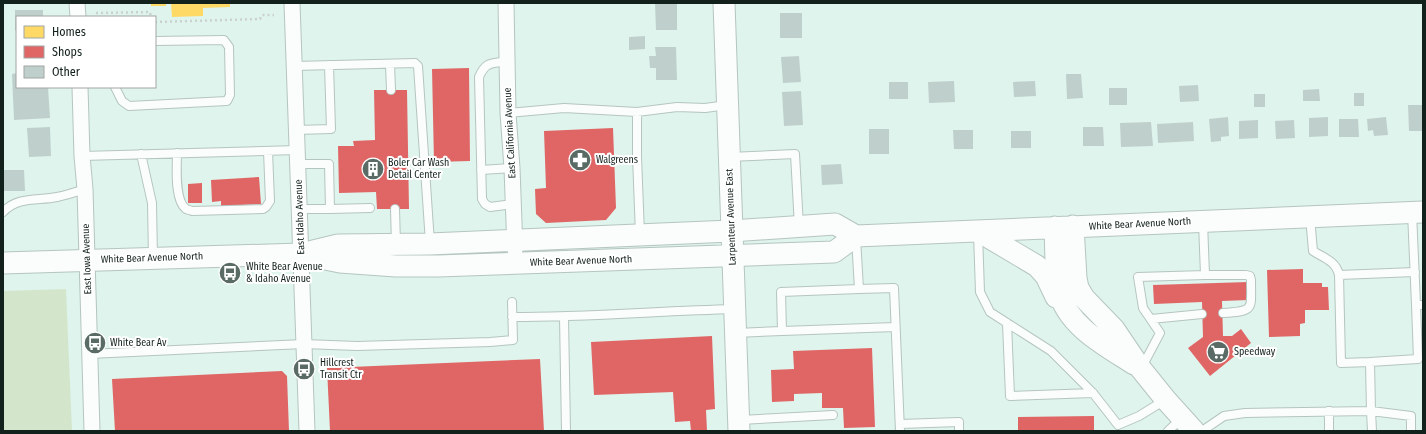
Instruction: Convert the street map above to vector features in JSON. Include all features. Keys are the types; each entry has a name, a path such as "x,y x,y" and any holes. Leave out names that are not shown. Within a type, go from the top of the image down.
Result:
{"main road":[{"name":"Larpenteur Avenue East","path":"724,3 739,425"},
{"name":"White Bear Avenue North","path":"301,254 338,244 430,244 731,231 835,224 856,236 1418,212"},
{"path":"1064,227 1057,271 1059,293 1063,304 1073,318"},
{"path":"1064,227 1076,272 1078,288 1087,302 1114,329 1141,369 1166,400 1182,427"},
{"path":"978,231 1037,266 1050,282 1061,306 1081,327 1104,345 1141,369"},
{"name":"White Bear Avenue North","path":"3,263 301,254 340,262 403,266 438,266 834,252 856,236"}],"street":[{"path":"78,3 78,16"},
{"name":"East Idaho Avenue","path":"292,3 307,431"},
{"name":"East California Avenue","path":"506,3 508,113 516,263"},
{"name":"East Iowa Avenue","path":"80,88 82,156 85,189 92,431"}],"lane":[{"path":"116,88 122,101 129,106 227,101 230,95 229,47 224,40 156,41"},
{"path":"508,61 487,65 483,68 479,77 482,199 485,204 490,207 514,204"},
{"path":"294,66 416,63 418,66 430,244"},
{"path":"296,130 331,129 329,64"},
{"path":"390,64 391,90"},
{"path":"508,113 564,108 637,112 678,107 705,108 727,105"},
{"path":"637,112 640,235"},
{"path":"82,156 268,151 297,157 329,164 330,209"},
{"path":"177,153 178,191 180,200 186,209 192,211 263,209 266,207 270,201 268,151"},
{"path":"141,154 152,203 153,258"},
{"path":"729,157 795,154 799,227"},
{"path":"481,170 512,168"},
{"path":"3,212 10,205 20,201 57,197 85,189"},
{"path":"299,210 370,208"},
{"path":"395,209 396,244"},
{"path":"1310,216 1313,251 1332,261 1337,268 1339,275 1341,363 1370,362 1420,360 1420,305 1415,272 1418,212"},
{"path":"1203,221 1205,275"},
{"path":"978,231 980,292 990,312 1050,351 1093,393 1118,425 1139,416 1166,400"},
{"path":"856,236 859,289"},
{"path":"1339,275 1415,272"},
{"path":"1141,369 1160,333 1144,308 1138,277 1205,275 1250,276 1251,303 1249,308 1244,312 1223,313"},
{"path":"782,331 781,292 894,288 900,427 959,422 960,431"},
{"path":"89,354 304,344 357,346 513,340 512,302"},
{"path":"512,317 564,317 664,311 734,309"},
{"path":"1151,319 1202,314"},
{"path":"564,317 566,431"},
{"path":"1007,323 1010,396 1093,393"},
{"path":"736,333 895,327"},
{"path":"1370,362 1372,431"},
{"path":"1329,411 1330,431"},
{"path":"1202,431 1224,416 1246,412 1371,411 1411,416 1411,431"},
{"path":"739,425 833,415"}],"path":[{"path":"96,13 150,12 151,16"},
{"path":"156,22 260,19 262,15 274,15"}],"green space":[{"path":"66,289 72,431 3,431 3,291"}],"building: Homes":[{"path":"151,3 166,3 166,6 151,6"},
{"path":"171,3 230,3 230,7 203,8 203,16 172,17"}],"building: Shops":[{"path":"469,68 470,161 434,162 432,69"},
{"name":"Boler Car Wash Detail Center","path":"374,90 407,90 409,209 377,209 376,192 339,193 338,146 354,146 353,141 375,140"},
{"name":"Walgreens","path":"613,128 616,208 606,220 546,223 536,214 535,189 546,188 544,131"},
{"path":"259,177 261,204 221,206 221,201 212,202 211,180"},
{"path":"202,183 202,203 188,203 188,184"},
{"path":"1303,269 1303,283 1322,283 1322,287 1328,287 1329,310 1305,310 1305,323 1300,324 1300,336 1269,337 1267,270"},
{"path":"1248,282 1248,300 1222,301 1223,336 1232,336 1241,329 1251,343 1210,376 1188,348 1203,337 1202,302 1154,304 1153,285"},
{"path":"712,336 715,409 706,410 707,431 691,431 690,421 675,422 673,392 594,395 591,342"},
{"path":"872,348 875,427 844,428 843,408 822,408 822,393 794,394 794,401 772,402 771,370 794,369 793,351"},
{"path":"540,359 544,431 330,431 327,368"},
{"path":"282,371 287,376 289,431 115,431 112,379"},
{"path":"1094,416 1094,431 1018,431 1018,417"}],"building: Other":[{"path":"655,3 677,3 677,30 656,30"},
{"path":"15,10 43,10 43,16 16,16 15,31"},
{"path":"780,13 802,13 802,38 780,38"},
{"path":"645,36 645,49 629,50 629,37"},
{"path":"655,47 676,47 677,80 656,80 656,68 650,68 649,56 656,56"},
{"path":"799,56 801,82 783,83 781,57"},
{"path":"16,73 16,88 48,88 50,118 14,120 12,74"},
{"path":"1066,74 1081,74 1083,98 1067,99"},
{"path":"954,81 955,102 929,103 928,82"},
{"path":"1035,81 1036,96 1014,97 1013,82"},
{"path":"889,82 908,82 908,99 889,99"},
{"path":"1198,85 1199,101 1180,102 1179,86"},
{"path":"1109,88 1127,88 1127,105 1109,105"},
{"path":"1319,89 1320,101 1303,101 1303,90"},
{"path":"801,91 803,125 784,126 782,92"},
{"path":"1354,93 1364,93 1364,106 1354,106"},
{"path":"1254,94 1265,94 1265,107 1254,107"},
{"path":"1408,105 1422,105 1423,131 1409,131"},
{"path":"1228,117 1229,136 1221,137 1221,141 1211,142 1209,119"},
{"path":"1328,117 1328,136 1309,137 1309,118"},
{"path":"1386,117 1388,135 1374,136 1373,130 1368,131 1367,119"},
{"path":"1339,119 1358,119 1359,137 1339,137"},
{"path":"1258,120 1258,138 1239,139 1239,121"},
{"path":"1294,120 1295,138 1276,139 1275,121"},
{"path":"1151,122 1153,146 1121,147 1120,123"},
{"path":"1193,122 1194,141 1158,143 1157,124"},
{"path":"50,127 51,156 29,157 27,128"},
{"path":"1083,127 1103,127 1104,146 1083,146"},
{"path":"869,129 889,129 889,154 869,154"},
{"path":"953,130 973,130 973,149 954,149"},
{"path":"1011,131 1031,131 1031,148 1011,148"},
{"path":"841,164 843,184 822,185 821,165"},
{"path":"3,170 24,170 25,191 3,191"}],"place":[{"name":"Walgreens","path":"580,160"},
{"name":"Boler Car Wash Detail Center","path":"373,169"},
{"name":"White Bear Avenue & Idaho Avenue","path":"230,273"},
{"name":"White Bear Av","path":"95,343"},
{"name":"Speedway","path":"1218,352"},
{"name":"Hillcrest Transit Ctr","path":"304,369"}]}
